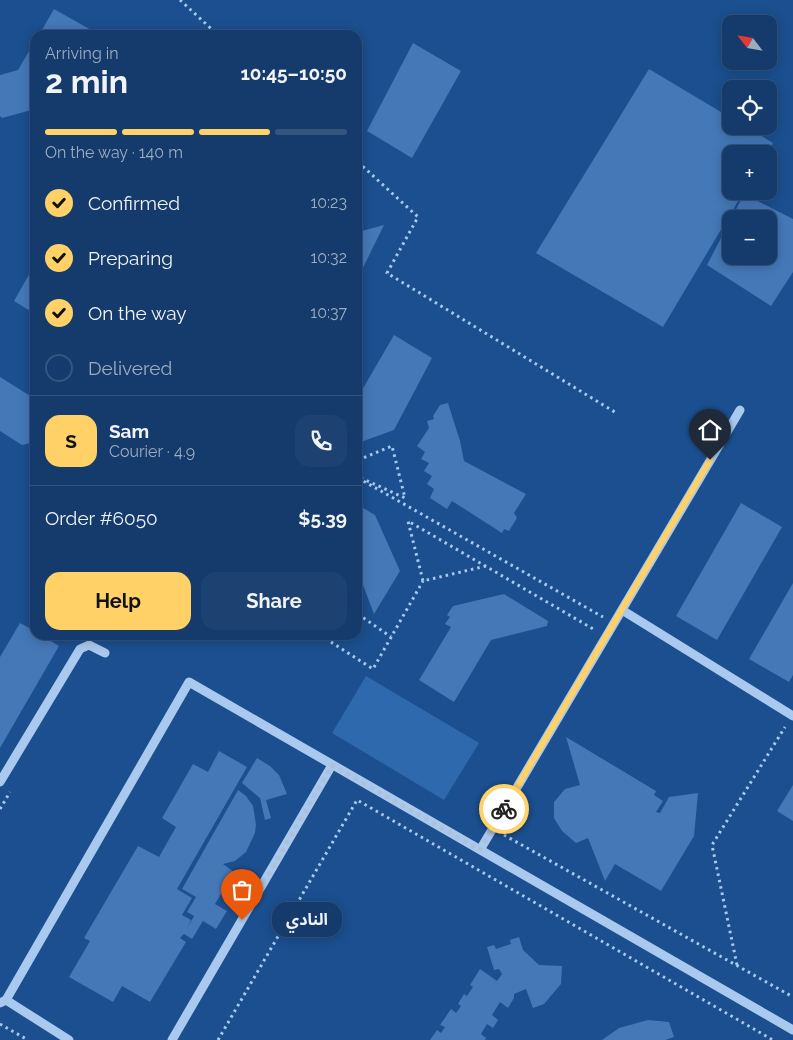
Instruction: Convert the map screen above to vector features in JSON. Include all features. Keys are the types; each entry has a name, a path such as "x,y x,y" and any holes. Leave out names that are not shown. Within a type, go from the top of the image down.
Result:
{"street":[{"path":"480,850 740,410"},
{"path":"622,610 793,716"},
{"path":"0,782 80,649 89,645 105,653"},
{"path":"69,1040 3,1001 189,682 793,1030"},
{"path":"172,1040 332,765"}],"path":[{"path":"180,0 213,30"},
{"path":"362,166 418,217 387,273 618,414"},
{"path":"362,458 392,446 405,498 362,479"},
{"path":"362,479 614,623"},
{"path":"328,640 374,669 423,581 408,521 606,637"},
{"path":"423,581 486,566"},
{"path":"362,617 392,637"},
{"path":"737,966 712,845 786,725"},
{"path":"218,1040 357,800 773,1040"},
{"path":"508,827 504,835 793,997"},
{"path":"0,1024 28,1040"}],"shaded area":[{"path":"366,676 479,743 444,800 332,733"}],"building":[{"path":"54,9 91,30 42,30"},
{"path":"413,43 461,71 412,158 367,131"},
{"path":"30,50 30,110 2,118 0,116 0,75 18,70"},
{"path":"649,69 722,113 722,135 760,135 773,143 772,145 722,145 722,200 739,200 733,210 722,210 722,228 663,327 536,253"},
{"path":"741,200 756,200 775,210 736,210"},
{"path":"777,211 793,219 793,272 771,306 707,265 722,236 722,265 777,265"},
{"path":"384,225 362,270 362,231"},
{"path":"30,273 30,311 14,301"},
{"path":"394,335 432,358 394,430 362,442 362,390"},
{"path":"0,377 30,396 30,443 22,445 0,431"},
{"path":"448,403 464,461 526,494 514,513 517,518 509,531 504,529 502,533 452,501 447,509 430,498 434,489 427,484 432,476 424,471 429,463 421,459 425,452 417,446 429,428 427,421 434,419 433,416 440,405"},
{"path":"741,503 782,527 717,640 676,616"},
{"path":"362,507 375,515 400,571 374,614 362,582"},
{"path":"793,583 793,675 789,682 749,659"},
{"path":"504,594 548,621 547,626 491,640 454,702 419,680 451,627 445,624 450,617 447,615 453,606"},
{"path":"20,623 30,628 30,640 49,640 59,646 0,748 0,657"},
{"path":"566,737 656,791 654,795 663,801 656,812 660,813 669,797 698,793 694,836 661,891 615,864 605,881 588,838 576,843 562,831 554,818 554,802 565,789 580,785"},
{"path":"219,751 247,767 177,889 192,898 182,915 191,920 187,928 194,916 187,912 196,897 182,889 238,790 246,796 253,806 256,825 255,833 246,852 235,861 223,864 234,872 215,904 227,911 216,929 203,921 192,939 184,934 180,938 186,942 150,1002 122,986 113,1002 69,977 90,941 84,938 138,846 159,857 176,827 162,818 193,764 208,772"},
{"path":"257,758 270,766 279,775 287,794 266,800 271,818 265,820 260,798 242,783"},
{"path":"793,785 793,821 777,811"},
{"path":"519,937 523,950 539,965 562,966 561,984 544,1004 533,1008 526,989 514,994 514,998 508,1008 500,1002 492,1015 498,1020 493,1028 487,1024 481,1034 486,1038 485,1040 430,1040 437,1030 441,1033 445,1027 440,1025 451,1009 456,1013 461,1006 458,1004 464,994 467,996 473,987 470,985 480,969 497,981 502,974 499,969 494,970 487,947 494,945 496,949 511,944 510,940"},
{"path":"648,1020 669,1022 674,1037 665,1040 602,1040 619,1028"}],"way so far":[{"path":"242,920 332,765 480,850 504,809"}],"place":[{"name":"النادي","path":"242,920"}],"route":[{"path":"504,809 710,460"}]}
